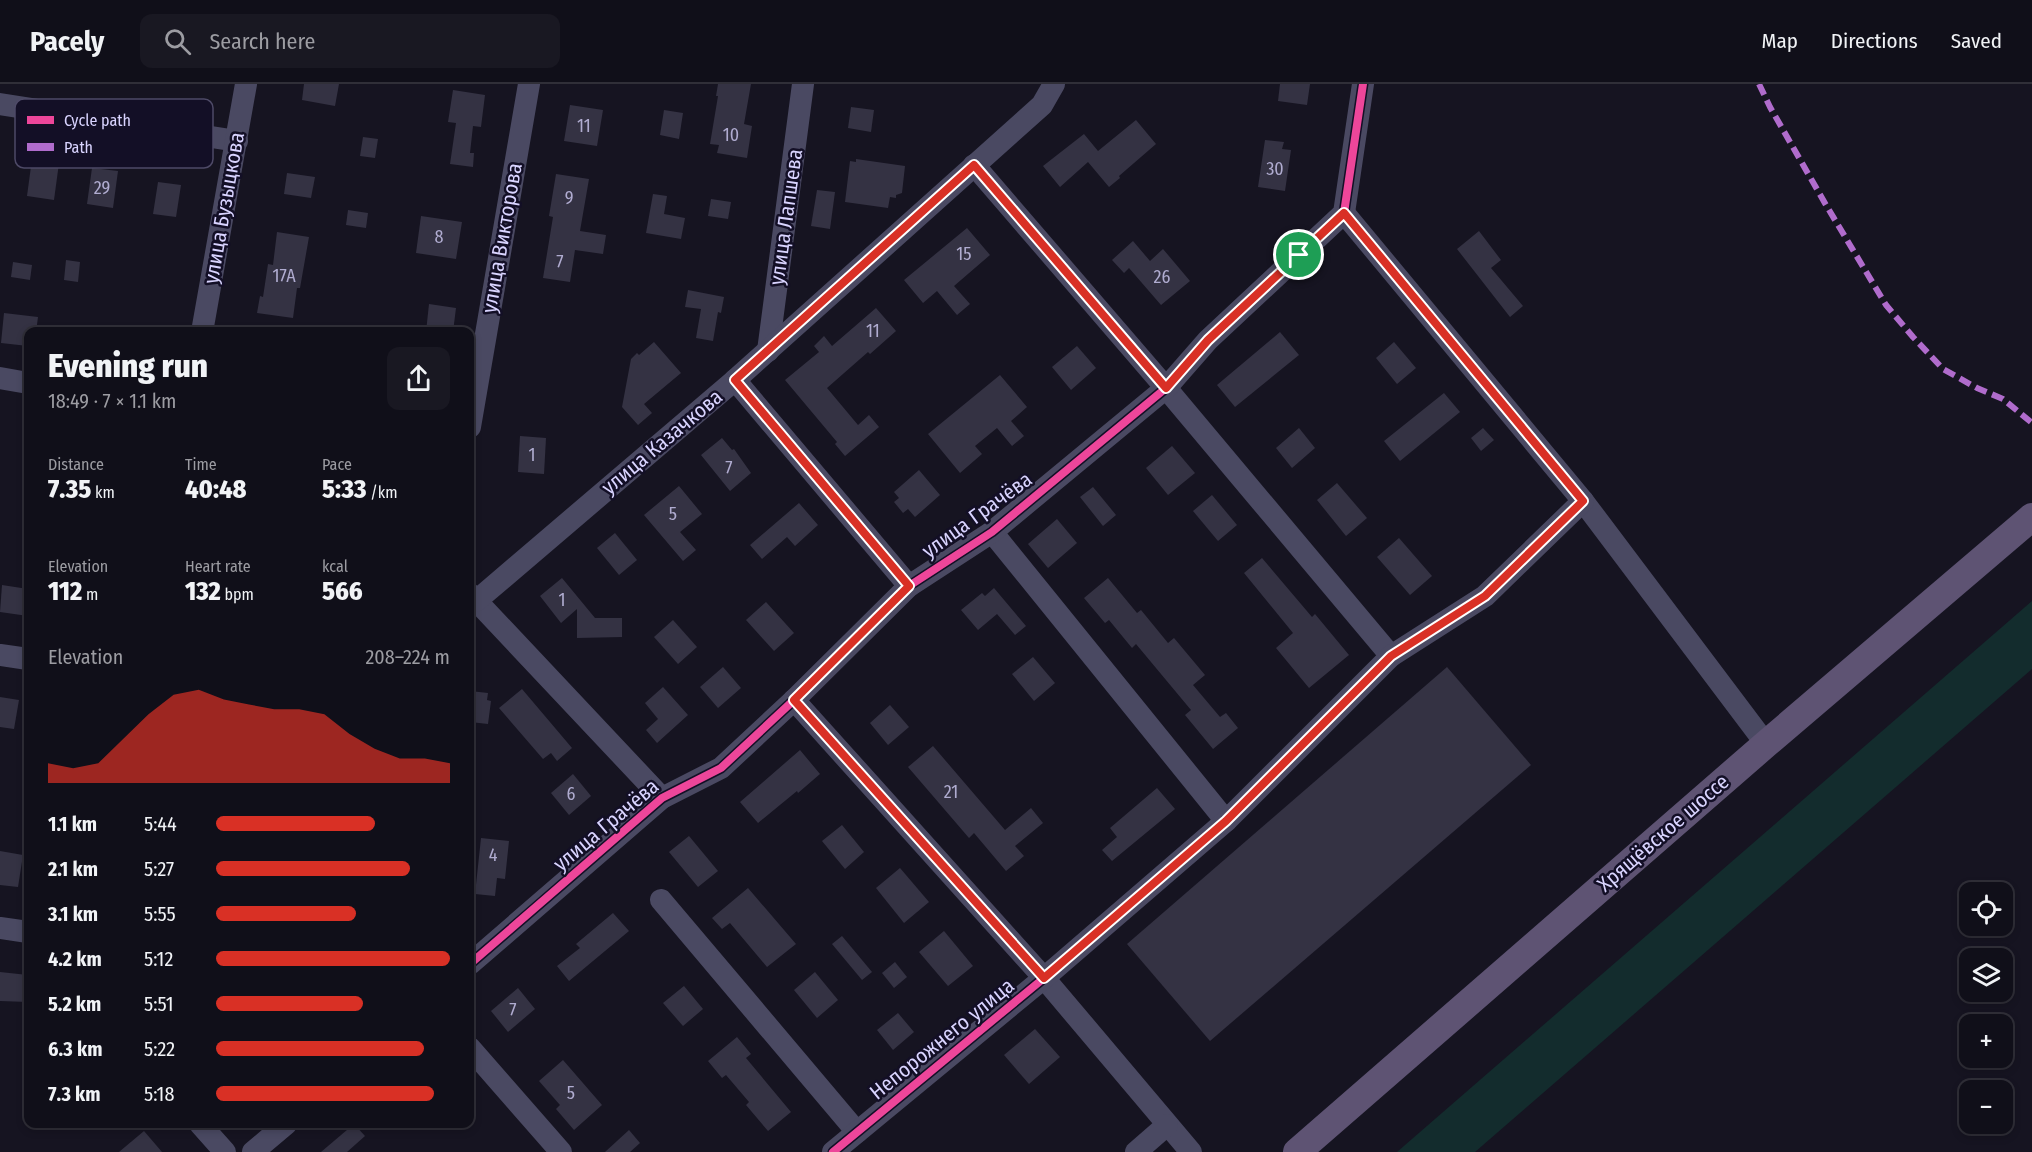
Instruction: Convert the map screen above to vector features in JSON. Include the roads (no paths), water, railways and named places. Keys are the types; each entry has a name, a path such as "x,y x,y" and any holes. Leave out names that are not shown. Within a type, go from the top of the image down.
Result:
{"main road":[{"name":"Хрящёвское шоссе","path":"1297,1152 1766,744 2032,517"}],"street":[{"name":"улица Бузыцкова","path":"203,327 246,84"},
{"name":"улица Викторова","path":"474,404 529,84"},
{"name":"улица Лапшева","path":"768,351 803,84"},
{"name":"улица Казачкова","path":"474,596 768,351 1042,105 1054,84"},
{"path":"1363,84 1344,213 1583,501 1766,744"},
{"path":"0,104 15,106"},
{"path":"213,137 237,141"},
{"path":"974,165 1166,388 1391,656"},
{"name":"улица Грачёва","path":"474,961 662,798 721,768 794,700 909,586 992,532 1166,388 1208,340 1344,213"},
{"path":"0,378 24,381"},
{"path":"735,380 909,586"},
{"name":"Непорожнего улица","path":"833,1152 1044,978 1226,821 1391,656 1485,596 1583,501"},
{"path":"992,532 1226,821"},
{"path":"474,598 662,798"},
{"path":"0,656 24,659"},
{"path":"794,700 1044,978 1191,1152"},
{"path":"661,900 857,1132"},
{"path":"0,928 24,931"},
{"path":"474,1053 561,1152"},
{"path":"1136,1152 1167,1125"},
{"path":"204,1128 225,1152"},
{"path":"253,1152 281,1128"}]}
